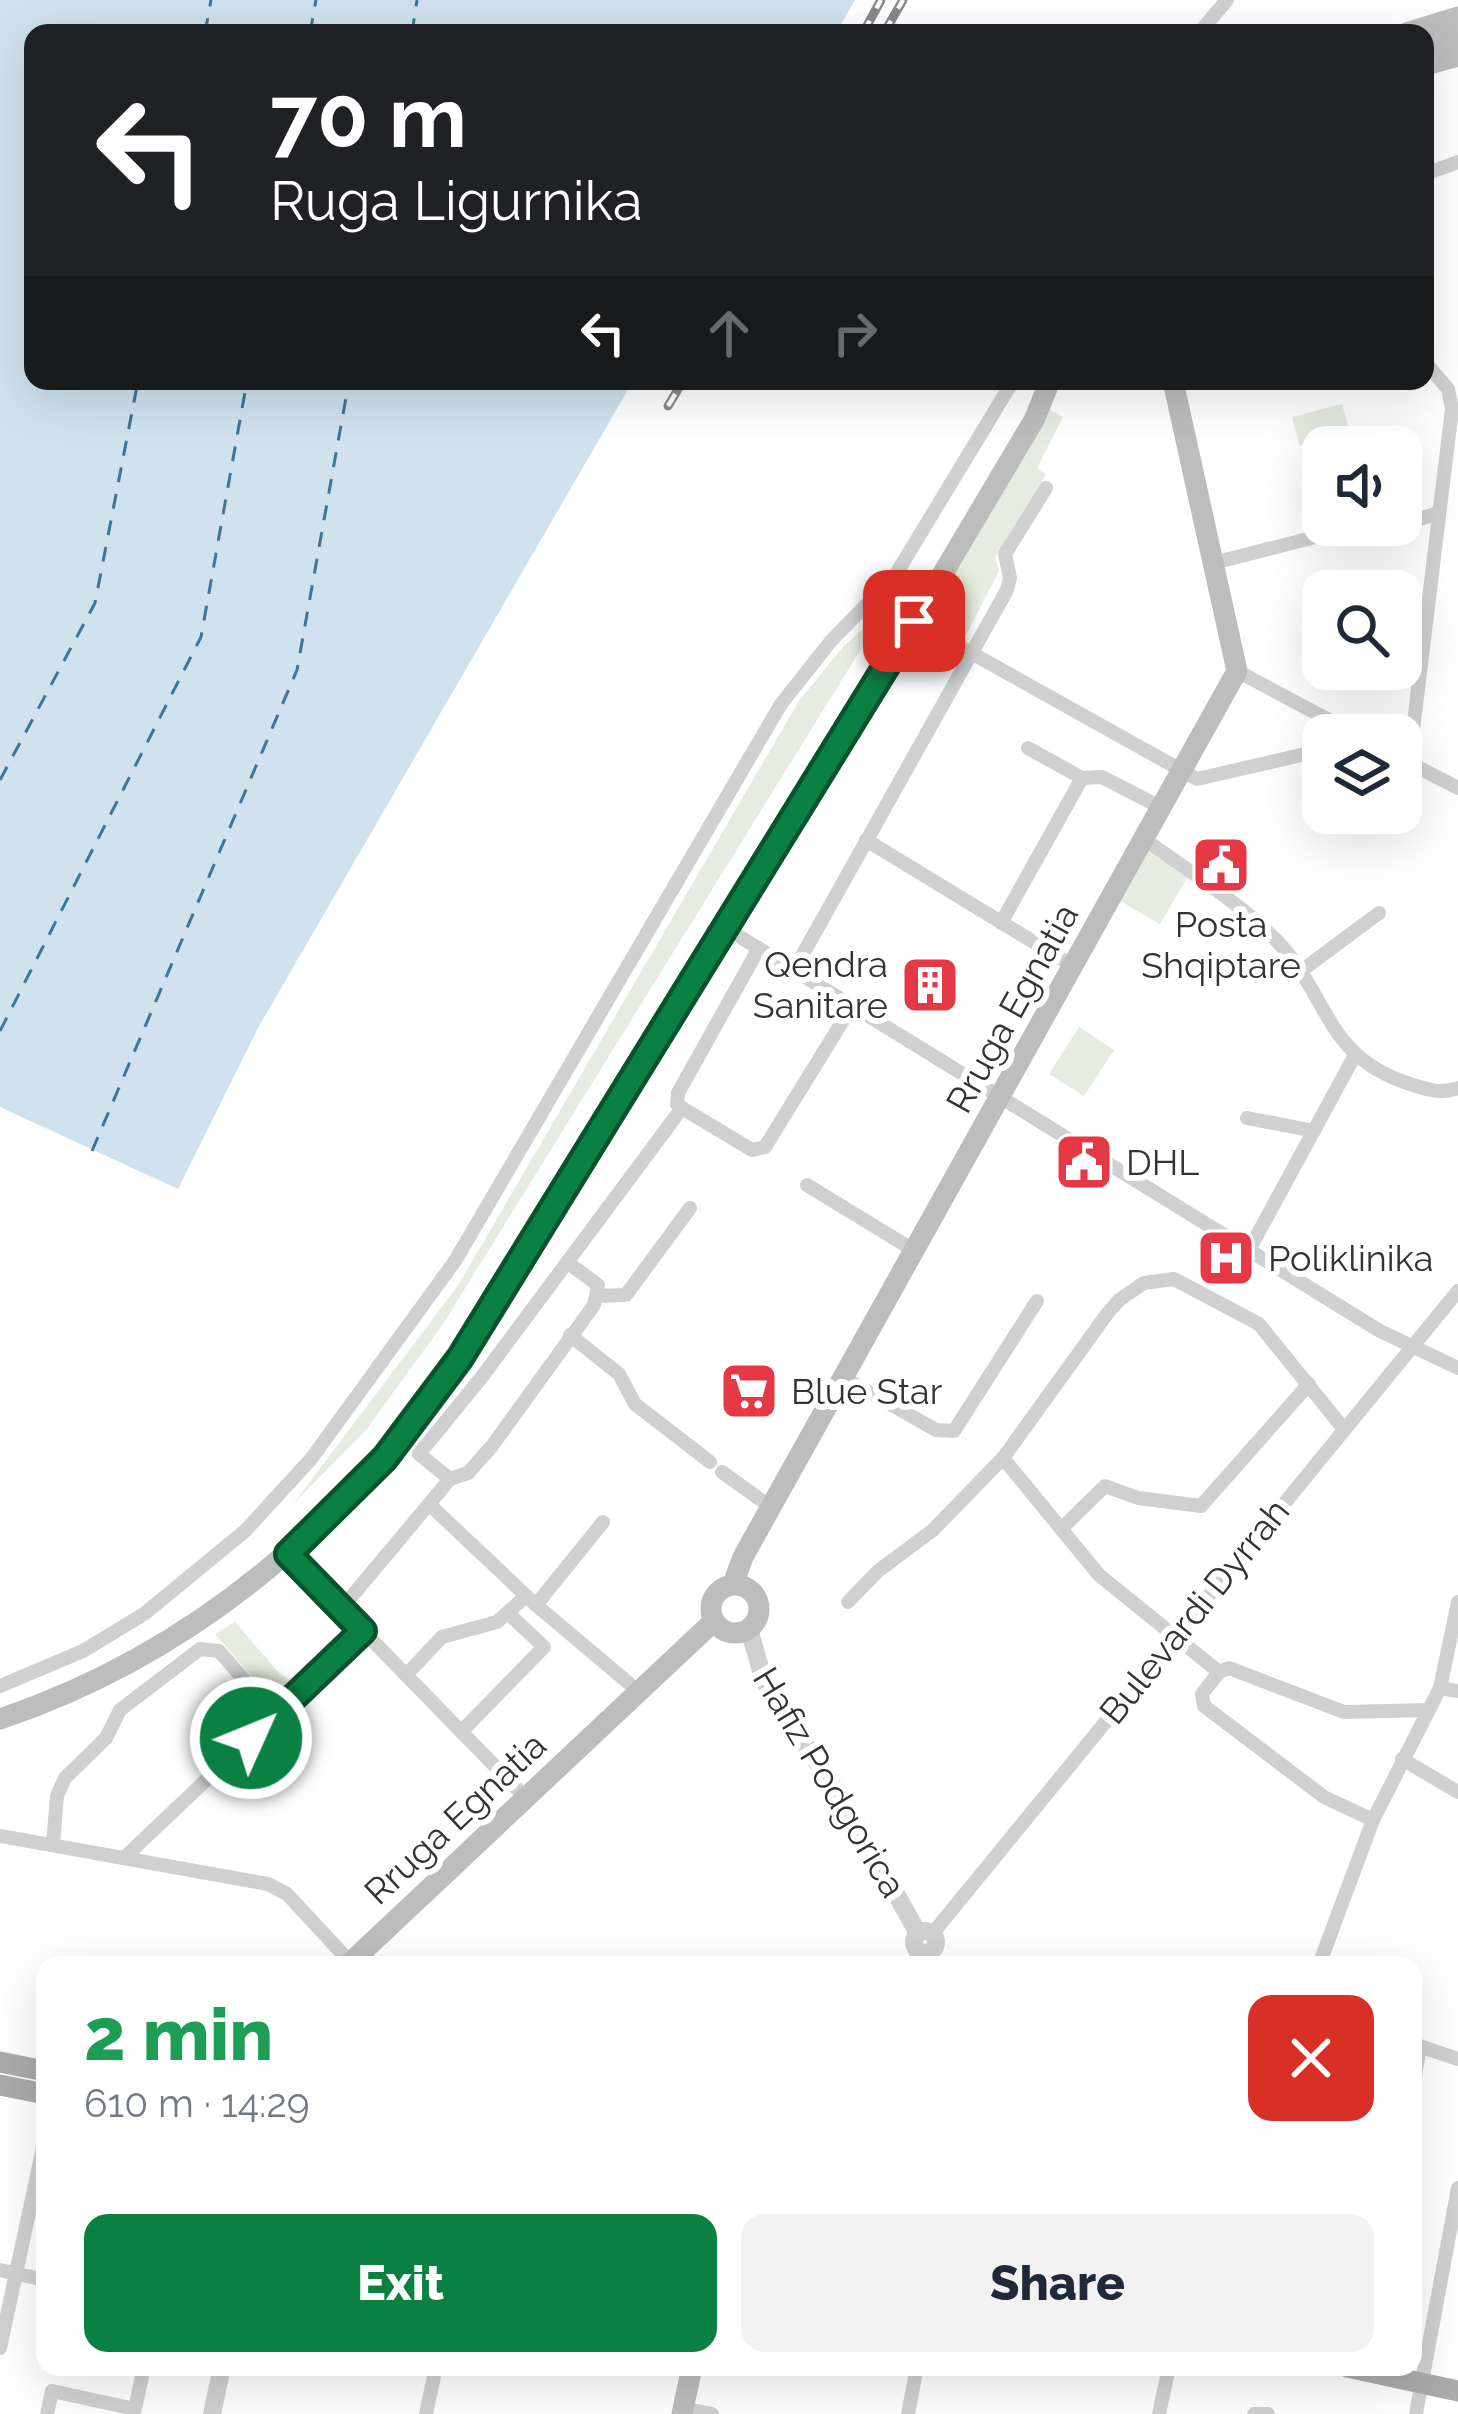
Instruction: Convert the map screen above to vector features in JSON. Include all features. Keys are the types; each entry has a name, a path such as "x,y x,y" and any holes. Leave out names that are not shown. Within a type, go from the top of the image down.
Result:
{"main road":[{"path":"0,1719 119,1670 195,1622 288,1554 385,1458 460,1358 914,621 1034,420 1046,390"},
{"path":"1034,420 1060,390"},
{"path":"1166,390 1185,440"},
{"path":"1175,390 1237,671"},
{"name":"Rruga Egnatia","path":"733,1585 743,1557 1237,671"},
{"path":"733,1585 748,1588 758,1600 759,1616 749,1629 730,1633 714,1621 713,1598 733,1585"},
{"name":"Rruga Egnatia","path":"357,1956 714,1621"},
{"path":"0,2062 36,2069"},
{"path":"0,2085 36,2092"},
{"path":"682,2411 690,2376"},
{"path":"1386,2376 1458,2391"}],"street":[{"path":"1207,24 1227,0"},
{"path":"1411,714 1453,388"},
{"path":"0,1686 83,1651 144,1614 245,1531 311,1460 455,1261 781,704 831,641 896,574 1008,390"},
{"path":"794,970 1010,584 1005,554 1046,488"},
{"path":"1422,519 1438,514"},
{"path":"1214,563 1302,541"},
{"path":"914,621 1197,779 1302,755"},
{"path":"1237,671 1318,714"},
{"path":"1028,748 1082,778 1102,777 1160,808"},
{"path":"1422,769 1458,788"},
{"path":"1001,923 1082,778"},
{"path":"1144,839 1258,923 1301,971 1324,1016 1370,1068 1446,1092 1458,1088"},
{"path":"866,840 1073,966"},
{"path":"1301,971 1379,913"},
{"path":"724,927 1380,1331 1458,1369"},
{"path":"759,948 678,1093 676,1104 682,1108 752,1150 765,1148 852,1006"},
{"path":"1249,1250 1355,1055"},
{"path":"450,1479 419,1454 682,1108"},
{"path":"1246,1118 1314,1131"},
{"path":"807,1185 915,1251"},
{"path":"598,1297 626,1295 690,1208"},
{"path":"342,1608 450,1479 468,1473 492,1446 598,1297 598,1285 567,1262"},
{"path":"848,1602 878,1570 933,1530 1003,1458 1119,1300 1144,1283 1167,1278 1258,1324 1342,1429"},
{"name":"Bulevardi Dyrrah","path":"925,1950 1173,1637 1458,1291"},
{"path":"844,1378 936,1430 954,1432 1037,1301"},
{"path":"570,1336 619,1374 635,1404 772,1508"},
{"path":"1061,1529 1105,1486 1138,1498 1202,1506 1309,1384"},
{"path":"1003,1458 1099,1575 1219,1672"},
{"path":"430,1505 638,1691"},
{"path":"406,1675 442,1637 497,1622 531,1600 603,1522"},
{"path":"288,1554 525,1798"},
{"path":"1322,1956 1373,1820 1440,1688 1458,1602"},
{"path":"461,1732 544,1647 509,1614"},
{"name":"Hafiz Podgorica","path":"749,1629 764,1682 849,1811 925,1950"},
{"path":"125,1857 363,1631"},
{"path":"53,1844 57,1796 65,1778 106,1738 120,1710 193,1653 209,1647 219,1652 274,1715"},
{"path":"1373,1820 1313,1790 1204,1706 1202,1694 1229,1667 1344,1712 1429,1710"},
{"path":"1440,1688 1458,1691"},
{"path":"1402,1759 1458,1792"},
{"path":"0,1836 279,1889 342,1956"},
{"path":"1422,2047 1458,2059"},
{"path":"0,2348 8,2272 36,2171"},
{"path":"1416,2414 1454,2242 1458,2188"},
{"path":"46,2414 52,2391 135,2409 142,2376"},
{"path":"212,2414 220,2376"},
{"path":"426,2414 434,2376"},
{"path":"908,2414 915,2376"},
{"path":"1159,2414 1167,2376"},
{"path":"682,2411 712,2414"},
{"path":"1254,2414 1268,2414"}],"shaded area":[{"path":"1342,404 1348,426 1302,426 1300,446 1292,417"},
{"path":"1049,409 1063,417 1037,468 1046,474 995,557 999,571 966,635 928,610"},
{"path":"887,607 443,1324 366,1430 293,1504 459,1284 799,701 842,648"},
{"path":"1146,850 1187,878 1160,924 1118,900"},
{"path":"1079,1027 1114,1050 1084,1096 1049,1074"},
{"path":"235,1622 290,1680 277,1693 267,1694 215,1634"}],"water":[{"path":"0,0 855,0 841,24 24,24 24,390 628,390 258,1028 178,1189 0,1107"}],"ferry route":[{"path":"207,24 211,0"},
{"path":"312,24 316,0"},
{"path":"413,24 417,0"},
{"path":"0,780 95,603 136,390"},
{"path":"0,1031 201,637 245,390"},
{"path":"92,1151 297,670 347,390"}],"railway":[{"path":"868,24 881,0"},
{"path":"889,24 903,0"},
{"path":"668,406 678,390"}],"place":[{"name":"Posta Shqiptare","path":"1221,865"},
{"name":"Qendra Sanitare","path":"930,985"},
{"name":"DHL","path":"1084,1162"},
{"name":"Poliklinika","path":"1226,1258"},
{"name":"Blue Star","path":"749,1391"}],"route":[{"path":"251,1738 363,1631 288,1554 385,1458 460,1358 914,621"}]}
